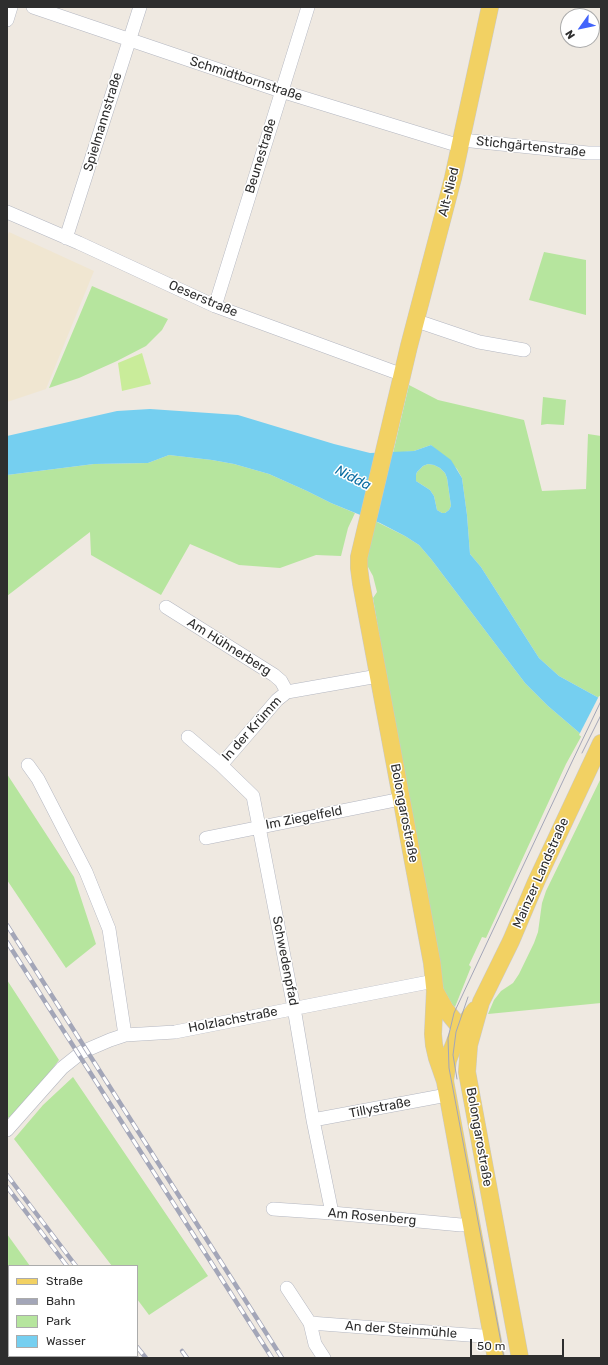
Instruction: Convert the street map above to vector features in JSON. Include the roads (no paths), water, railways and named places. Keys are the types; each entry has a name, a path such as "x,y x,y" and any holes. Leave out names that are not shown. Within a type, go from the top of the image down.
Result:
{"main road":[{"name":"Alt-Nied","path":"361,545 461,143 490,7"},
{"name":"Bolongarostraße","path":"361,545 359,568 435,986"},
{"name":"Mainzer Landstraße","path":"481,1002 511,941 536,882 601,744"},
{"path":"435,986 442,1018 461,1030 464,1041 467,1072"},
{"name":"Bolongarostraße","path":"446,1088 448,1060 461,1030 481,1002"},
{"name":"Bolongarostraße","path":"481,1002 469,1046 467,1072 520,1358"},
{"name":"Bolongarostraße","path":"442,1018 433,1034 434,1045 446,1088 496,1358"}],"street":[{"path":"7,20 11,7"},
{"name":"Schmidtbornstraße","path":"34,7 281,91 461,143"},
{"name":"Spielmannstraße","path":"66,238 140,7"},
{"name":"Beunestraße","path":"215,306 308,7"},
{"name":"Stichgärtenstraße","path":"461,143 601,153"},
{"name":"Oeserstraße","path":"7,213 66,238 215,306 402,381"},
{"path":"417,321 479,342 524,350"},
{"name":"Am Hühnerberg","path":"166,607 274,675 281,681 287,692"},
{"name":"In der Krümm","path":"221,765 277,700 287,692 378,676"},
{"name":"Schwedenpfad","path":"188,737 221,765 253,796 294,1008 313,1120 332,1213"},
{"path":"28,765 38,779 86,872 109,929 125,1035"},
{"name":"Im Ziegelfeld","path":"206,838 258,826 401,799"},
{"name":"Holzlachstraße","path":"7,1130 62,1068 73,1058 92,1047 125,1035 175,1032 294,1008 435,986"},
{"name":"Tillystraße","path":"313,1120 446,1088"},
{"name":"Am Rosenberg","path":"273,1209 461,1225 470,1224"},
{"path":"287,1288 310,1323 315,1344 324,1358"},
{"name":"An der Steinmühle","path":"310,1323 482,1336 492,1334"}],"water":[{"name":"Nidda","path":"150,409 238,415 334,444 370,453 414,451 431,445 451,460 462,478 470,554 481,567 539,658 559,676 599,698 582,735 548,706 525,683 419,545 380,523 331,503 269,474 234,464 212,460 169,455 148,463 94,464 7,475 7,436 117,411","holes":["428,464 440,468 445,473 447,478 451,506 445,513 437,510 434,496 430,490 416,481 417,472 423,466"]}],"tram line":[{"path":"504,1358 449,1068 448,1038 454,1013 601,701"},
{"path":"582,753 601,715"},
{"path":"457,1079 453,1055 456,1032 468,997"}],"railway":[{"path":"7,925 282,1358"},
{"path":"7,942 272,1358"},
{"path":"7,1175 75,1265"},
{"path":"7,1187 66,1265"},
{"path":"138,1348 146,1358"},
{"path":"182,1351 187,1358"}]}
